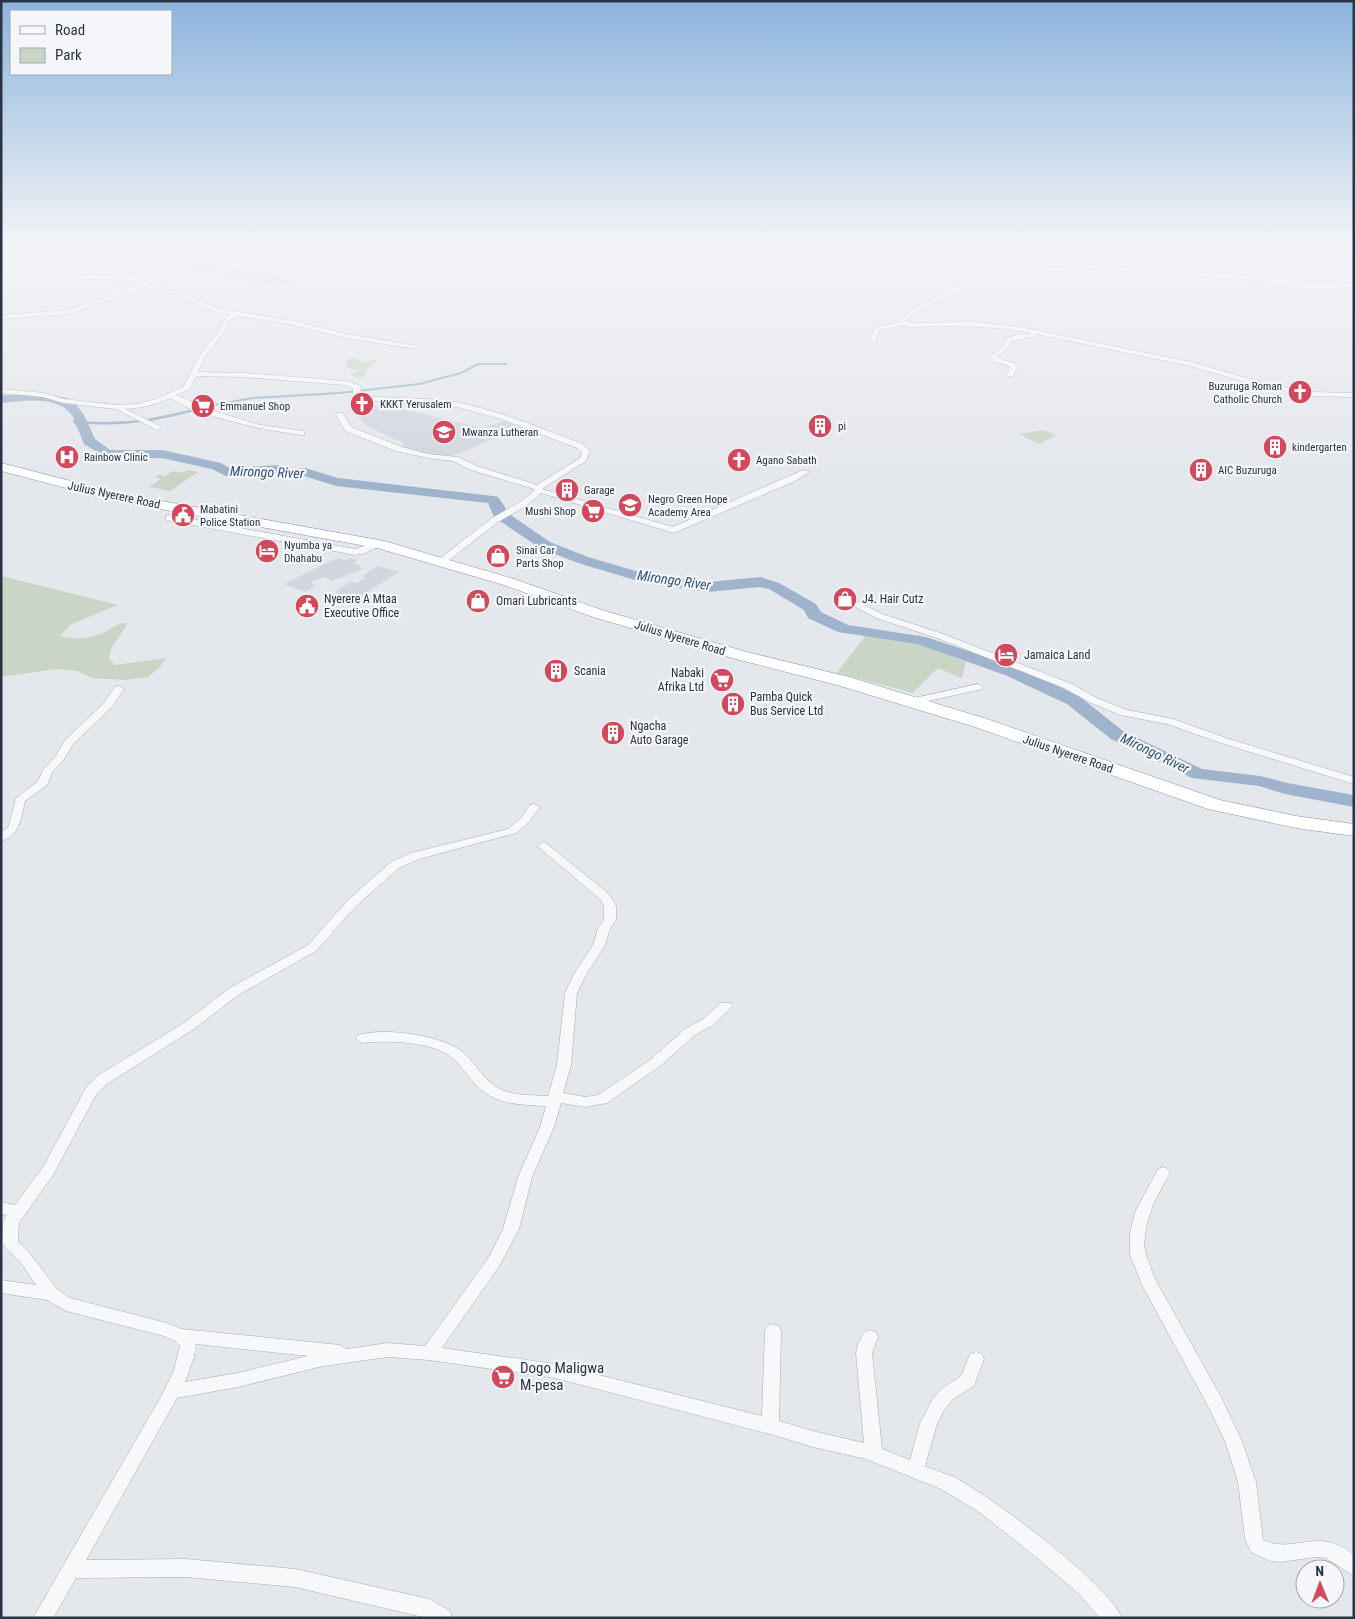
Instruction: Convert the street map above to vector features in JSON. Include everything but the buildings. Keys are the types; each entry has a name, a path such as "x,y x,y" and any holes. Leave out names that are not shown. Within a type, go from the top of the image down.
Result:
{"highway":[{"name":"Julius Nyerere Road","path":"1,467 108,495 184,510 290,526 379,544 509,582 599,614 742,656 843,681 981,724 1215,805 1314,825 1354,830"}],"street":[{"path":"1,391 44,395 63,401 116,407 148,404 171,396 187,387 201,358 222,331 228,319"},
{"path":"267,319 351,337 417,347"},
{"path":"902,324 901,320 903,319"},
{"path":"873,342 877,328 902,324 995,326 1045,334 1191,364 1270,387 1312,394 1354,396"},
{"path":"1010,374 1014,364 995,360 992,358 993,356 1003,349 1010,339 1045,334"},
{"path":"194,374 253,376 345,383 357,387 357,394 361,398 456,405 534,428 580,446 586,452 583,459 538,489 514,510 495,520 441,562"},
{"path":"171,396 206,412 259,427 301,433"},
{"path":"116,407 157,428"},
{"path":"340,415 348,430 358,432 372,440 413,453 455,459 474,468 538,489 674,530 806,472"},
{"path":"184,510 165,520 355,552 363,551 379,544"},
{"path":"854,604 879,616 940,636 1068,686 1093,700 1124,713 1174,723 1354,781"},
{"path":"910,702 978,687"},
{"path":"1,838 13,829 20,800 43,783 48,770 59,759 68,742 107,706 120,689"},
{"path":"354,1354 180,1336 167,1330 66,1304 51,1294 26,1260 6,1246 11,1222 48,1171 88,1096 102,1080 190,1026 233,992 312,948 352,903 395,865 415,856 512,831 525,820 534,807"},
{"path":"430,1353 504,1245 511,1229 525,1177 547,1127 564,1065 570,1026 568,1011 571,993 580,974 601,940 604,928 610,920 610,906 605,897 543,846"},
{"path":"363,1038 379,1036 428,1042 458,1054 469,1070 498,1095 585,1102 602,1100 655,1063 690,1032 708,1022 726,1006"},
{"path":"1163,1173 1150,1194 1142,1215 1137,1239 1138,1256 1176,1331 1215,1400 1238,1453 1247,1483 1254,1539 1257,1546 1273,1552 1284,1553 1316,1547 1330,1550 1343,1556 1354,1567"},
{"path":"1,1208 18,1212"},
{"path":"1,1286 51,1294"},
{"path":"770,1426 773,1331"},
{"path":"42,1618 72,1569 171,1392 188,1353 188,1344 180,1336"},
{"path":"870,1337 864,1353 874,1454"},
{"path":"171,1392 238,1380 324,1359 388,1350 430,1353 555,1371 874,1454 915,1472 947,1483 985,1506 1086,1588 1113,1618"},
{"path":"915,1472 929,1423 938,1406 947,1394 968,1381 976,1359"},
{"path":"72,1569 186,1568 295,1578 429,1608 443,1618"}],"shaded area":[{"name":"Mwanza Lutheran","path":"374,406 389,406 482,428 505,421 524,426 455,455 431,457 404,449 403,443 365,425 355,413"},
{"path":"337,558 358,560 354,563 363,569 332,581 325,577 311,582 315,586 305,592 284,584"},
{"path":"377,566 399,572 354,600 335,592 350,582 356,583 366,578 362,576"}],"green space":[{"path":"354,358 363,362 379,359 365,371 366,376 359,378 349,374 359,371 346,367 348,359"},
{"path":"1043,430 1056,435 1039,444 1019,434"},
{"path":"187,470 198,472 170,491 149,487 161,479 155,477 158,475 165,476 173,471 182,473"},
{"path":"1,576 118,605 70,625 60,636 87,638 103,633 117,625 128,623 111,649 109,659 115,665 166,658 160,667 148,677 125,680 92,678 77,671 56,669 1,677"},
{"path":"865,636 918,643 966,662 962,678 938,668 913,693 837,673"}],"waterway":[{"path":"209,406 252,398 339,393 419,384 461,373 478,364 506,364"},
{"name":"Mirongo River","path":"1,399 45,398 62,400 68,403 78,415 79,422 83,425 89,441 107,454 162,454 216,466 226,472 280,469 290,473 305,472 336,482 493,500 498,507 499,514 545,545 583,560 645,578 708,587 761,582 774,586 811,607 814,615 844,629 920,640 1011,671 1073,700 1117,735 1198,774 1260,781 1285,788 1354,801"},
{"path":"79,422 129,422 209,406"},
{"path":"205,407 209,406"}],"place":[{"name":"Buzuruga Roman Catholic Church","path":"1300,392"},
{"name":"KKKT Yerusalem","path":"362,404"},
{"name":"Emmanuel Shop","path":"203,406"},
{"name":"pi","path":"820,426"},
{"name":"Mwanza Lutheran","path":"444,432"},
{"name":"kindergarten","path":"1275,447"},
{"name":"Rainbow Clinic","path":"67,457"},
{"name":"Agano Sabath","path":"739,460"},
{"name":"AIC Buzuruga","path":"1201,470"},
{"name":"Garage","path":"567,490"},
{"name":"Negro Green Hope Academy Area","path":"630,505"},
{"name":"Mushi Shop","path":"593,511"},
{"name":"Mabatini Police Station","path":"183,515"},
{"name":"Nyumba ya Dhahabu","path":"267,551"},
{"name":"Sinai Car Parts Shop","path":"498,556"},
{"name":"J4. Hair Cutz","path":"845,599"},
{"name":"Omari Lubricants","path":"478,601"},
{"name":"Nyerere A Mtaa Executive Office","path":"307,606"},
{"name":"Jamaica Land","path":"1006,655"},
{"name":"Scania","path":"556,671"},
{"name":"Nabaki Afrika Ltd","path":"722,680"},
{"name":"Pamba Quick Bus Service Ltd","path":"733,704"},
{"name":"Ngacha Auto Garage","path":"613,733"},
{"name":"Dogo Maligwa M-pesa","path":"503,1377"}]}
